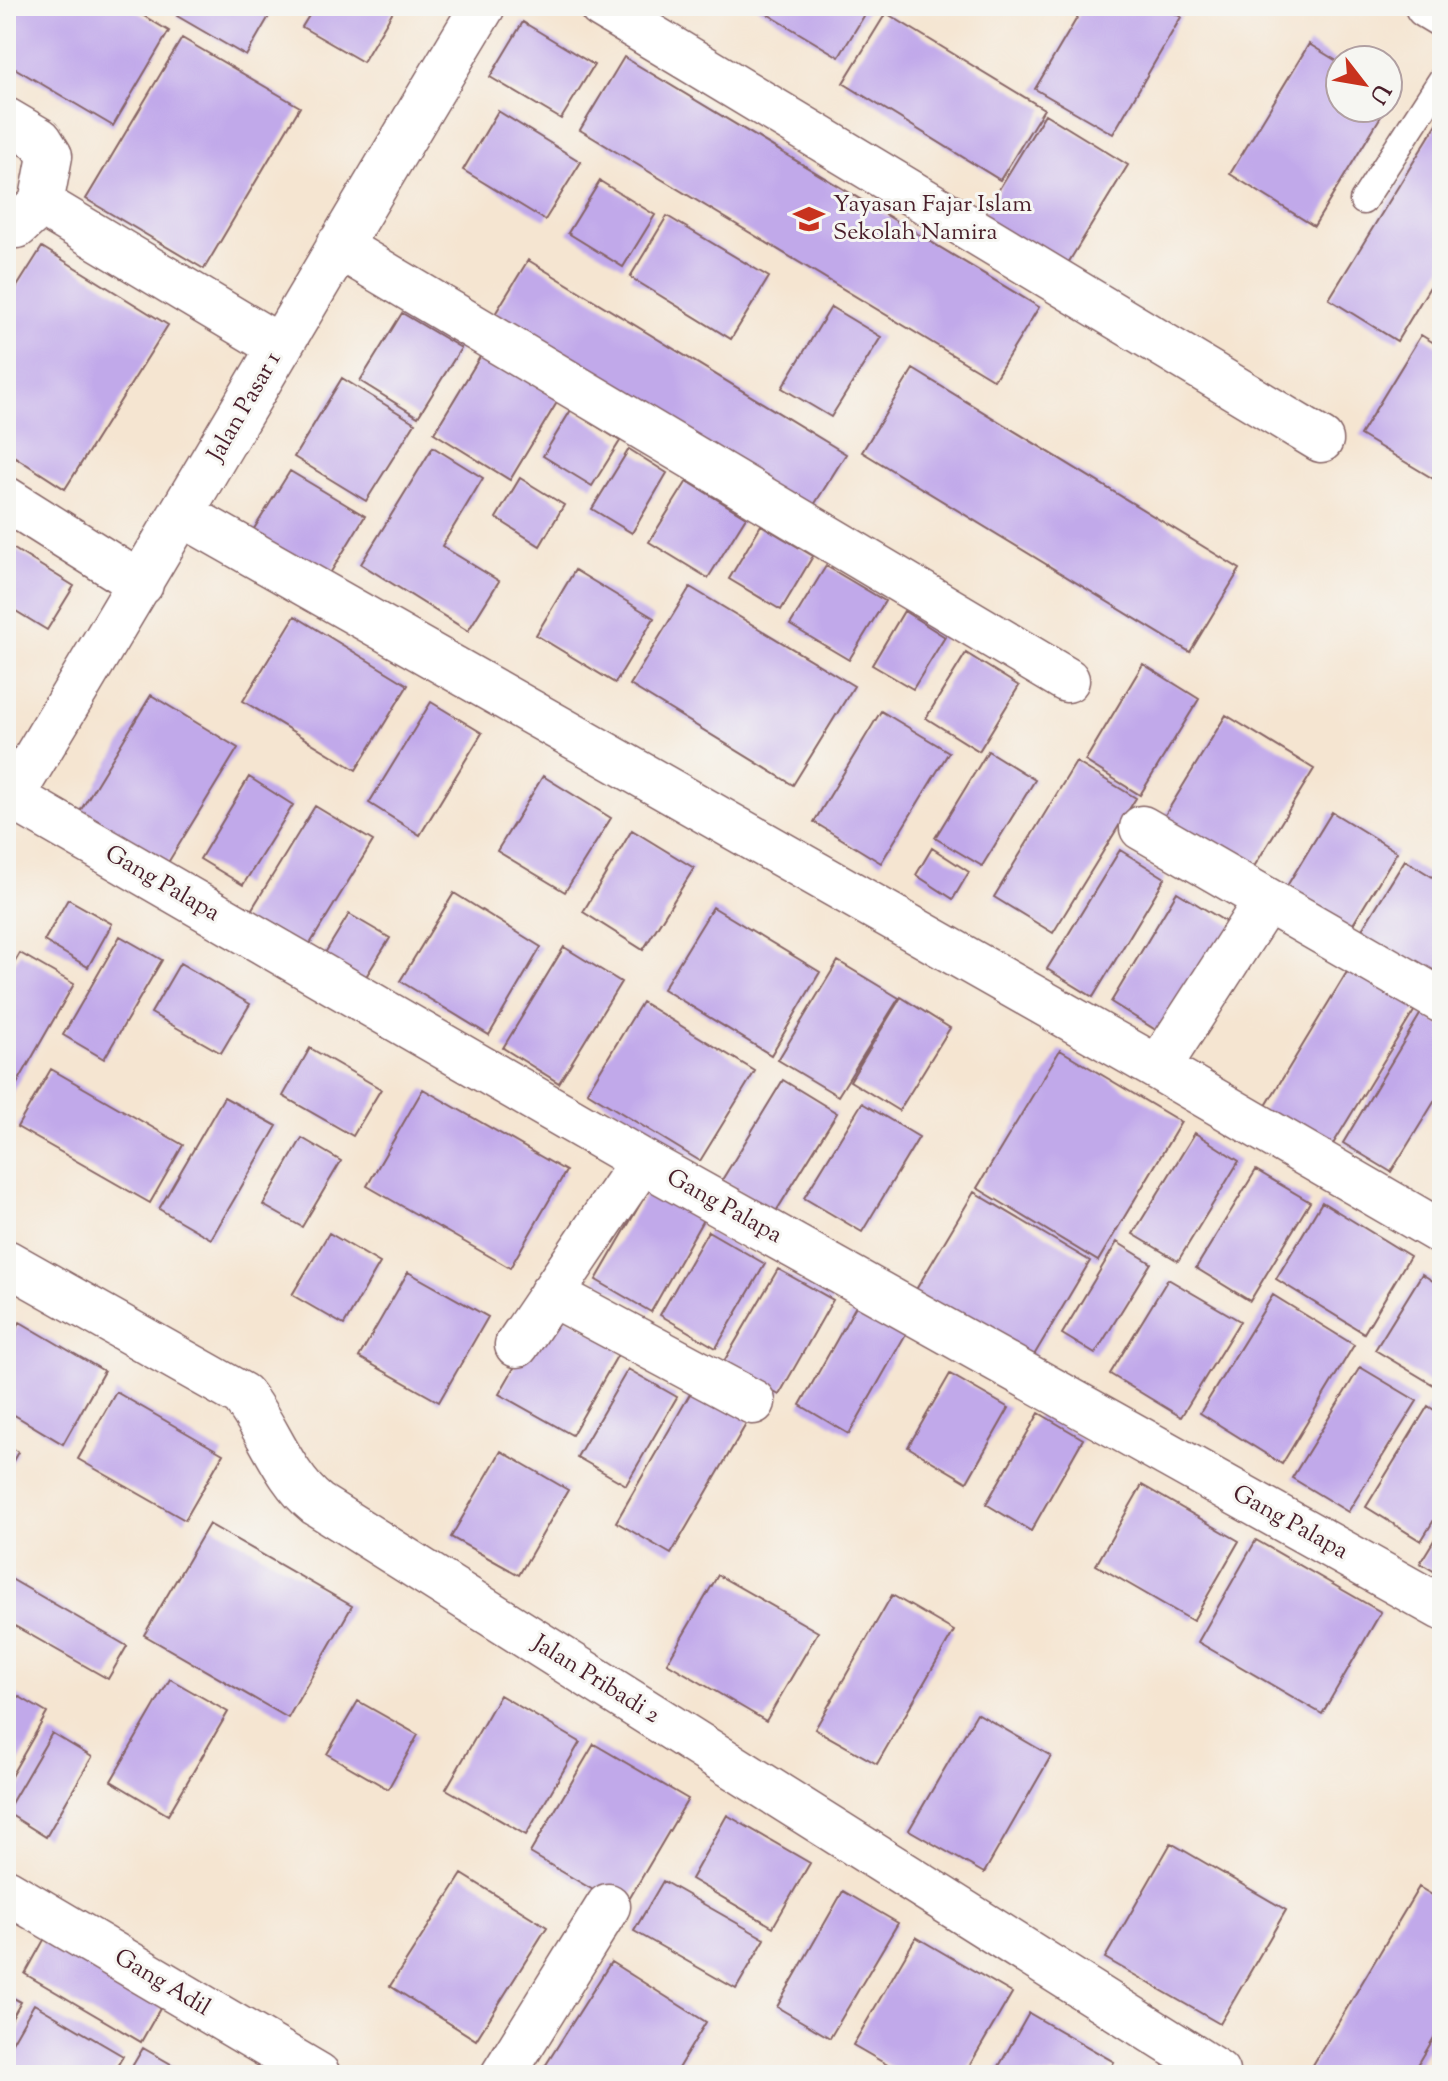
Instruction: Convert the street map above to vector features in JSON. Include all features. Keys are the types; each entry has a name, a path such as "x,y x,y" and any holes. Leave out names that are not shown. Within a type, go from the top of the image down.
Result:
{"street":[{"name":"Jalan Pasar 1","path":"9,802 483,6"},
{"path":"601,6 1321,440"},
{"path":"1427,6 1442,15"},
{"path":"6,120 40,140 50,156 24,215 280,347"},
{"path":"338,246 1067,680"},
{"path":"6,499 141,584"},
{"path":"182,514 1158,1068 1442,1233"},
{"name":"Gang Palapa","path":"9,802 642,1161 1442,1608"},
{"path":"1142,828 1442,1001"},
{"path":"1158,1068 1266,901"},
{"path":"517,1345 642,1161"},
{"name":"Jalan Pribadi 2","path":"6,1262 242,1395 257,1414 302,1492 317,1504 1217,2072"},
{"path":"551,1294 753,1402"},
{"name":"Gang Adil","path":"6,1891 318,2075"},
{"path":"503,2075 608,1906"}],"lane":[{"path":"1363,201 1442,79"}],"building":[{"path":"6,6 127,6 169,31 113,126 6,63"},
{"path":"183,6 275,6 246,56 177,16"},
{"path":"315,6 396,6 363,62 302,27"},
{"path":"754,6 870,6 839,57"},
{"path":"1084,6 1162,6 1181,17 1113,134 1035,89"},
{"path":"1172,6 1190,6 1186,14"},
{"path":"886,13 1044,109 1000,180 843,83"},
{"path":"523,22 594,65 561,119 490,77"},
{"path":"182,38 300,107 204,269 86,199"},
{"path":"1309,44 1324,53 1324,124 1376,124 1314,226 1230,174"},
{"name":"Yayasan Fajar Islam Sekolah Namira","path":"624,57 1039,307 994,380 580,130"},
{"path":"498,111 581,162 545,220 463,170"},
{"path":"1045,114 1128,165 1062,273 979,222"},
{"path":"1438,122 1442,124 1442,267 1397,341 1329,299"},
{"path":"600,181 655,215 623,267 568,233"},
{"path":"667,216 769,277 731,339 630,277"},
{"path":"42,247 168,325 65,489 6,451 6,304"},
{"path":"528,260 846,454 809,513 492,319"},
{"path":"831,307 881,337 831,417 782,388"},
{"path":"402,313 461,348 418,417 360,381"},
{"path":"1421,335 1442,348 1442,484 1360,435"},
{"path":"483,352 559,399 510,480 434,433"},
{"path":"913,369 1240,569 1190,652 862,452"},
{"path":"342,378 415,423 366,501 294,457"},
{"path":"571,410 620,441 592,486 543,456"},
{"path":"433,447 483,478 442,546 499,581 468,631 361,564"},
{"path":"629,449 667,473 632,533 592,509"},
{"path":"290,471 365,516 323,585 247,540"},
{"path":"520,478 564,505 540,546 496,518"},
{"path":"687,481 746,517 708,578 649,542"},
{"path":"761,525 813,556 781,610 729,579"},
{"path":"6,544 74,586 47,630 6,605"},
{"path":"826,566 885,601 849,660 790,625"},
{"path":"575,570 654,618 615,683 536,635"},
{"path":"690,587 854,686 793,785 630,685"},
{"path":"904,611 945,637 913,689 872,665"},
{"path":"295,616 408,685 356,770 243,701"},
{"path":"966,653 1019,686 979,751 926,718"},
{"path":"1143,664 1199,699 1140,795 1085,761"},
{"path":"151,695 238,748 166,866 79,813"},
{"path":"431,702 482,733 420,835 369,803"},
{"path":"881,711 949,752 881,863 814,822"},
{"path":"1226,715 1314,769 1244,883 1156,830"},
{"path":"988,751 1035,780 982,866 935,838"},
{"path":"1076,762 1136,798 1053,933 994,897"},
{"path":"543,776 611,818 565,892 497,851"},
{"path":"249,777 293,805 243,885 200,859"},
{"path":"315,806 373,841 302,957 244,922"},
{"path":"1332,812 1397,852 1344,939 1279,899"},
{"path":"632,830 694,868 643,950 583,912"},
{"path":"932,848 969,872 953,899 916,875"},
{"path":"1120,850 1165,878 1093,997 1047,969"},
{"path":"1405,860 1442,883 1442,988 1358,936"},
{"path":"1177,892 1234,927 1167,1037 1111,1002"},
{"path":"454,893 541,947 489,1035 400,981"},
{"path":"68,899 112,924 88,967 44,941"},
{"path":"713,907 820,972 771,1055 663,989"},
{"path":"349,914 390,938 357,991 317,966"},
{"path":"120,936 162,960 104,1059 63,1035"},
{"path":"564,947 621,982 559,1083 503,1048"},
{"path":"20,953 74,984 6,1103 6,977"},
{"path":"838,961 899,998 838,1096 778,1060"},
{"path":"1353,962 1419,1003 1327,1154 1261,1114"},
{"path":"180,963 250,1004 221,1053 151,1013"},
{"path":"901,997 950,1028 899,1111 850,1081"},
{"path":"642,1002 755,1071 700,1161 587,1092"},
{"path":"1421,1013 1442,1026 1442,1089 1391,1172 1343,1143"},
{"path":"310,1048 381,1089 353,1136 283,1096"},
{"path":"1060,1050 1181,1122 1098,1261 977,1188"},
{"path":"51,1069 183,1145 150,1203 17,1127"},
{"path":"783,1080 837,1113 775,1213 722,1180"},
{"path":"423,1089 566,1171 510,1268 367,1186"},
{"path":"224,1097 277,1126 211,1239 159,1209"},
{"path":"862,1103 919,1137 862,1232 804,1198"},
{"path":"1195,1133 1239,1161 1178,1261 1133,1234"},
{"path":"302,1138 341,1161 302,1227 263,1205"},
{"path":"1256,1170 1310,1202 1250,1301 1196,1268"},
{"path":"650,1187 704,1218 651,1312 596,1280"},
{"path":"974,1192 1090,1261 1027,1367 911,1298"},
{"path":"1322,1202 1410,1256 1364,1333 1276,1279"},
{"path":"708,1231 765,1264 716,1348 660,1315"},
{"path":"329,1233 380,1263 344,1325 292,1295"},
{"path":"1117,1242 1151,1263 1095,1354 1062,1334"},
{"path":"778,1269 833,1300 779,1395 723,1363"},
{"path":"408,1272 488,1317 439,1402 359,1357"},
{"path":"1422,1274 1442,1287 1442,1390 1375,1350"},
{"path":"1168,1279 1240,1321 1181,1417 1110,1374"},
{"path":"1273,1295 1354,1345 1282,1464 1200,1413"},
{"path":"857,1304 907,1332 849,1434 800,1405"},
{"path":"549,1307 621,1349 572,1435 499,1394"},
{"path":"20,1322 104,1371 63,1444 6,1410 6,1346"},
{"path":"1360,1367 1417,1401 1348,1512 1292,1478"},
{"path":"628,1369 677,1397 626,1485 577,1457"},
{"path":"950,1374 1009,1408 967,1482 908,1447"},
{"path":"694,1387 749,1419 671,1554 616,1522"},
{"path":"116,1392 223,1454 185,1520 78,1459"},
{"path":"1428,1406 1442,1415 1442,1507 1421,1541 1366,1507"},
{"path":"1039,1413 1083,1439 1031,1531 986,1504"},
{"path":"6,1444 18,1452 6,1473"},
{"path":"501,1451 568,1490 519,1575 451,1537"},
{"path":"1142,1485 1239,1541 1193,1621 1096,1565"},
{"path":"209,1524 352,1606 288,1718 144,1635"},
{"path":"1442,1527 1442,1576 1420,1563"},
{"path":"1256,1540 1381,1612 1322,1714 1198,1642"},
{"path":"718,1575 818,1632 766,1721 667,1663"},
{"path":"6,1576 127,1646 108,1679 6,1621"},
{"path":"892,1595 954,1631 877,1764 815,1729"},
{"path":"170,1679 228,1712 168,1815 111,1781"},
{"path":"6,1689 47,1713 6,1785"},
{"path":"500,1695 580,1742 526,1835 446,1789"},
{"path":"358,1701 418,1735 388,1789 327,1754"},
{"path":"977,1713 1051,1756 984,1873 909,1830"},
{"path":"52,1733 92,1757 46,1837 6,1812"},
{"path":"594,1744 688,1799 624,1908 530,1853"},
{"path":"727,1815 810,1863 773,1927 691,1879"},
{"path":"1171,1843 1286,1910 1220,2024 1105,1958"},
{"path":"462,1874 547,1927 476,2040 390,1986"},
{"path":"663,1881 765,1939 736,1989 634,1931"},
{"path":"1419,1887 1442,1901 1442,2024 1412,2075 1307,2075"},
{"path":"843,1891 898,1923 830,2038 777,2007"},
{"path":"916,1937 1012,1993 964,2075 905,2075 853,2045"},
{"path":"45,1938 162,2005 141,2042 25,1974"},
{"path":"611,1962 706,2022 674,2075 548,2075 542,2071"},
{"path":"6,1994 21,2002 6,2029"},
{"path":"34,2004 123,2056 112,2075 6,2075 6,2053"},
{"path":"1029,2013 1114,2062 1107,2075 994,2075"},
{"path":"143,2048 190,2075 127,2075"}],"place":[{"name":"Yayasan Fajar Islam Sekolah Namira","path":"809,219"}]}
